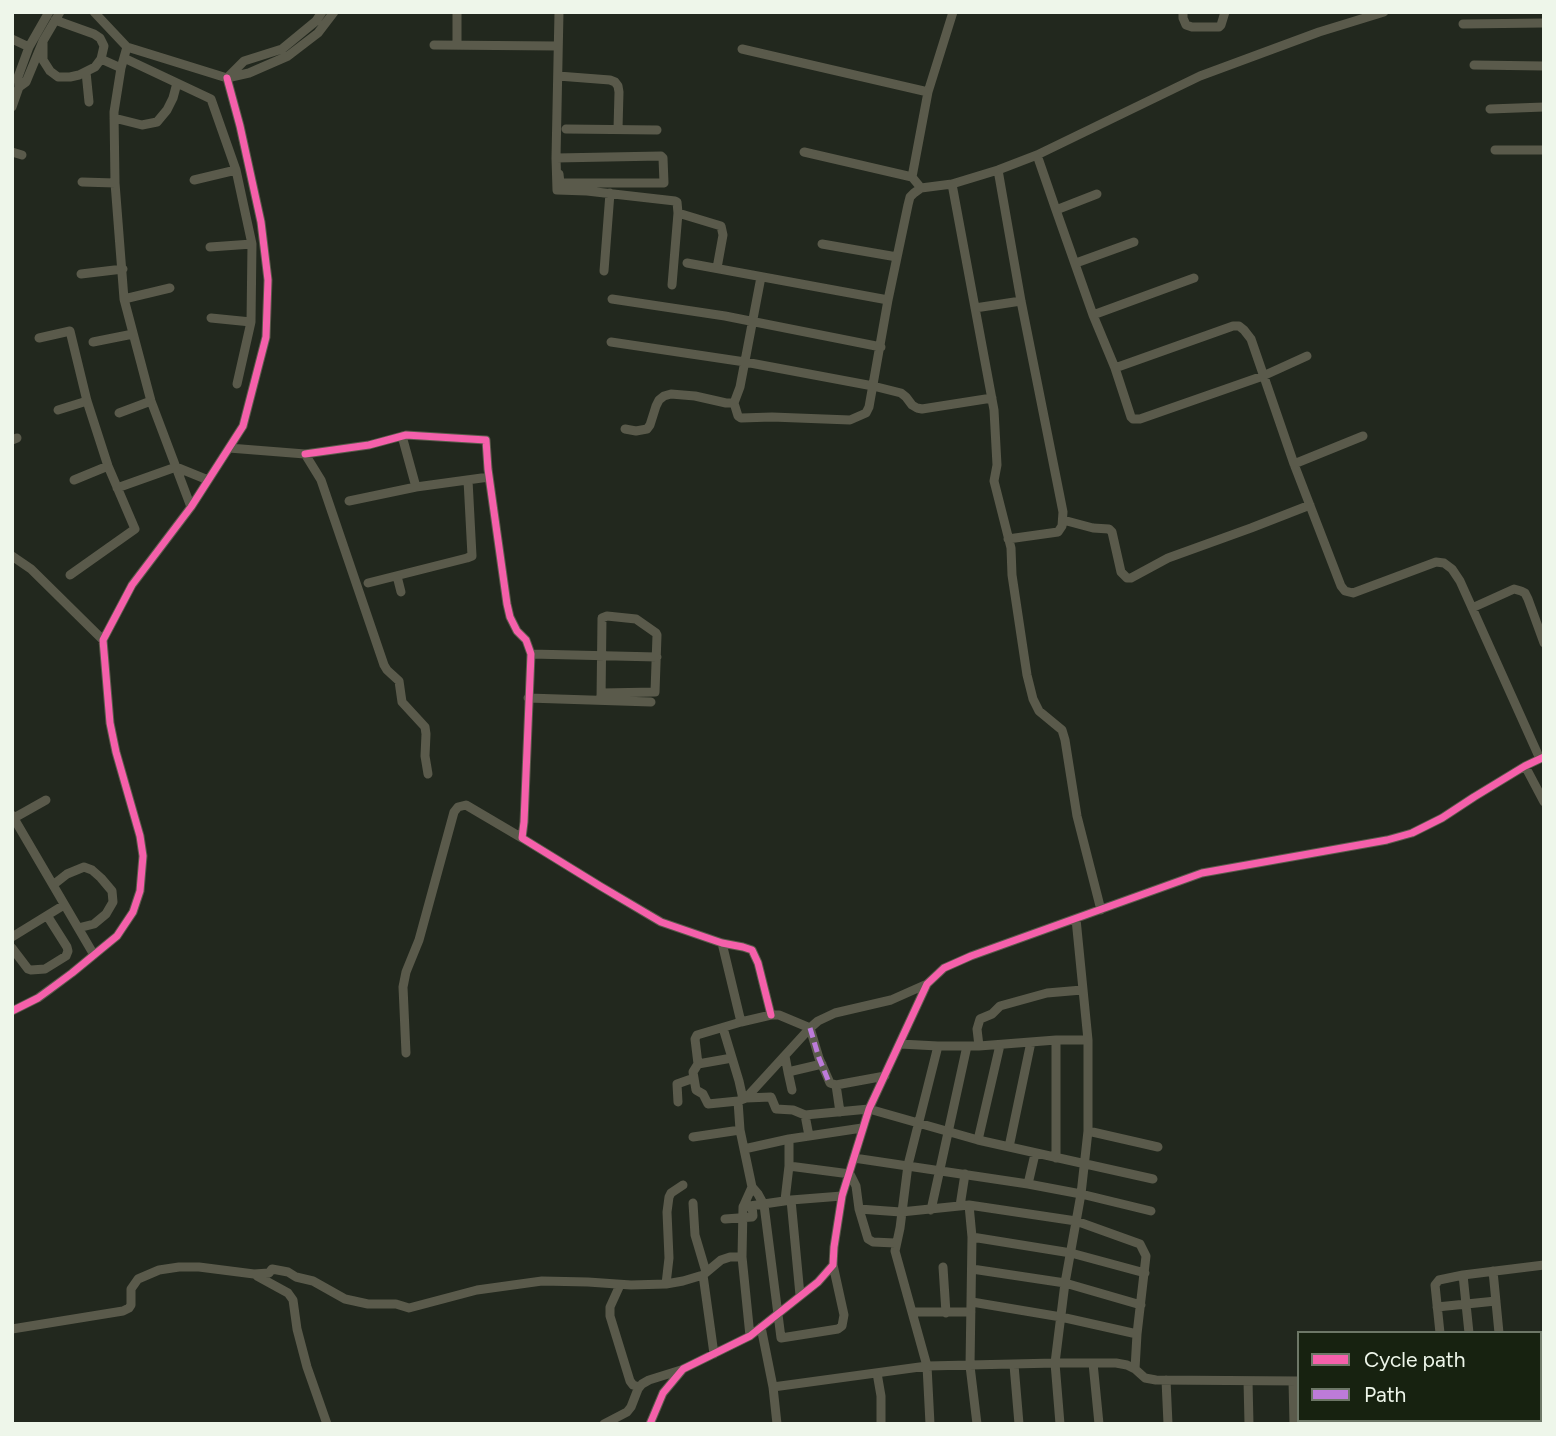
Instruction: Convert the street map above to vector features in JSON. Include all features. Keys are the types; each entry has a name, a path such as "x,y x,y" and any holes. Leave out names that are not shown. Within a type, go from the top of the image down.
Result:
{"street":[{"path":"94,12 127,47 227,78 249,73 288,56 318,33 334,12"},
{"path":"227,78 243,61 282,49 316,22 322,12"},
{"path":"457,12 457,45"},
{"path":"559,12 557,190 675,201 678,213 672,285"},
{"path":"912,177 928,92 953,12"},
{"path":"1183,12 1186,25 1219,27 1225,12"},
{"path":"761,276 745,362 734,403 738,416 850,420 866,413 869,407 897,257 910,197 914,192 998,170 1037,155 1200,76 1319,32 1384,12"},
{"path":"43,40 43,61 50,71 58,76 70,77 86,72 95,67 101,59 104,46 100,38 55,15"},
{"path":"19,87 26,82 55,15"},
{"path":"12,107 19,87 18,77 29,47 55,15"},
{"path":"1463,24 1544,23"},
{"path":"12,39 29,47"},
{"path":"434,46 558,46"},
{"path":"127,47 116,93 114,118 115,183 124,299 151,401 191,507"},
{"path":"742,49 928,92"},
{"path":"124,58 211,99 236,170 251,244 251,321 237,384"},
{"path":"101,59 121,68"},
{"path":"1474,65 1544,66"},
{"path":"86,72 89,102"},
{"path":"558,76 610,79 615,82 619,92 618,129"},
{"path":"12,1011 38,998 117,936 133,912 140,891 143,869 140,836 110,723 103,640 132,585 191,507 243,426 266,337 268,280 261,222 227,78"},
{"path":"114,118 142,125 157,122 173,98 177,83"},
{"path":"1490,109 1544,107"},
{"path":"566,129 657,130"},
{"path":"1496,150 1544,150"},
{"path":"804,152 912,177 921,188"},
{"path":"1037,155 1131,417 1136,420 1263,376 1307,356"},
{"path":"661,156 664,183 560,183 558,158 661,156"},
{"path":"194,180 236,170"},
{"path":"998,170 1063,512 1062,526 1058,532 1008,538"},
{"path":"82,182 115,183"},
{"path":"952,184 992,398 997,465 994,481 1011,548 1012,575 1030,687 1040,712 1062,730 1066,740 1077,816 1101,910"},
{"path":"604,271 610,193"},
{"path":"1056,210 1097,194"},
{"path":"678,213 719,224 723,228 717,268"},
{"path":"1076,263 1134,242"},
{"path":"210,247 251,244"},
{"path":"822,244 897,257"},
{"path":"687,263 888,300"},
{"path":"81,274 123,269"},
{"path":"1093,315 1194,278"},
{"path":"124,299 170,288"},
{"path":"612,299 725,316 881,347"},
{"path":"975,308 1021,301"},
{"path":"211,318 251,321"},
{"path":"742,1099 810,1028 835,1013 891,1000 927,984 944,968 971,956 1202,873 1387,840 1412,833 1542,758 1452,569 1444,564 1429,563 1353,593 1345,591 1341,586 1294,464 1251,340 1244,330 1233,326 1115,368"},
{"path":"39,338 70,331 87,401 108,466 135,529 70,575"},
{"path":"93,342 133,334"},
{"path":"611,342 745,362 873,386 901,393 912,405 922,409 992,398"},
{"path":"625,429 647,429 659,400 671,394 695,396 726,404 734,403"},
{"path":"58,410 87,401"},
{"path":"119,414 151,401"},
{"path":"229,448 305,454 402,436 486,440 507,604 510,617 529,645 531,654 522,838"},
{"path":"402,436 416,487"},
{"path":"1294,464 1363,436"},
{"path":"305,454 321,481 384,665 399,681 402,702 425,727 428,774"},
{"path":"74,480 108,466"},
{"path":"117,488 176,467 208,480"},
{"path":"349,501 416,487 489,477"},
{"path":"368,583 472,555 468,480"},
{"path":"1063,520 1109,529 1121,572 1131,578 1168,558 1310,505"},
{"path":"12,556 31,569 103,640"},
{"path":"397,576 401,592"},
{"path":"1472,608 1514,589 1521,591 1528,599 1544,643"},
{"path":"528,698 602,697 654,693 656,633 636,619 607,616 602,618 602,697"},
{"path":"531,654 657,657"},
{"path":"602,697 651,702"},
{"path":"1525,766 1544,802"},
{"path":"46,800 13,816 94,955"},
{"path":"406,1053 404,988 407,972 419,940 454,812 458,807 466,805 661,922 751,950 758,963 771,1015"},
{"path":"52,885 67,874 84,867 92,870 112,891 113,902 106,914 94,924 78,928"},
{"path":"12,937 64,905"},
{"path":"12,948 31,971 45,969 66,956 67,947 48,916"},
{"path":"1060,1424 1055,1363 1088,1131 1088,1040 1076,919"},
{"path":"722,943 741,1022"},
{"path":"752,1187 764,1205 781,1339 838,1329 842,1326 844,1315 833,1265 841,1199 869,1109 927,984"},
{"path":"979,1046 977,1029 980,1019 992,1014 1000,1006 1047,993 1082,990"},
{"path":"698,1064 696,1035 771,1015 786,1017 810,1028 830,1083 836,1085 885,1076"},
{"path":"723,1028 742,1099 740,1130 752,1187 742,1218 742,1256 750,1336"},
{"path":"1056,1040 1056,1158"},
{"path":"901,1044 979,1046 1088,1040"},
{"path":"1009,1147 1031,1042"},
{"path":"978,1140 1000,1045"},
{"path":"930,1424 927,1366 895,1256 895,1243 900,1228 908,1166 938,1046"},
{"path":"932,1210 967,1046"},
{"path":"785,1056 792,1090"},
{"path":"732,1058 698,1064 693,1069 696,1090 703,1094 708,1104 769,1096 778,1110 793,1110 805,1115 869,1109 978,1140 1153,1179"},
{"path":"788,1072 822,1064"},
{"path":"678,1102 677,1084 694,1077"},
{"path":"836,1085 840,1112"},
{"path":"805,1115 809,1136"},
{"path":"744,1149 862,1128"},
{"path":"693,1137 740,1130"},
{"path":"1088,1131 1158,1147"},
{"path":"789,1139 788,1200 800,1295"},
{"path":"1028,1184 1035,1154"},
{"path":"854,1158 1028,1184 1151,1211"},
{"path":"789,1166 849,1174"},
{"path":"849,1174 856,1186 870,1241 895,1243"},
{"path":"965,1174 965,1205 972,1237 970,1366 977,1424"},
{"path":"666,1284 669,1258 669,1196 682,1185"},
{"path":"747,1207 788,1200 841,1199 859,1206 901,1212 965,1205 1076,1221 1140,1244 1146,1256 1135,1369"},
{"path":"693,1203 695,1235 705,1274 713,1354"},
{"path":"724,1219 742,1218"},
{"path":"972,1237 1071,1254 1145,1273"},
{"path":"12,1329 123,1311 131,1305 131,1289 138,1279 159,1270 179,1267 254,1274 268,1273 272,1269 313,1281 345,1299 410,1308 477,1290 542,1282 666,1284 705,1274 721,1260 742,1256"},
{"path":"604,1424 627,1412 639,1387 649,1380 683,1369 750,1336 818,1282 833,1265"},
{"path":"1440,1331 1436,1283 1443,1278 1544,1265"},
{"path":"943,1267 946,1313"},
{"path":"972,1269 1065,1283 1141,1304"},
{"path":"1493,1271 1499,1331"},
{"path":"254,1274 280,1287 293,1300 307,1367 327,1424"},
{"path":"1463,1275 1469,1331"},
{"path":"620,1284 610,1307 610,1316 630,1381 639,1387"},
{"path":"1437,1307 1496,1301"},
{"path":"972,1302 1061,1317 1138,1334"},
{"path":"913,1312 971,1312"},
{"path":"761,1327 777,1424"},
{"path":"1093,1363 1099,1424"},
{"path":"773,1387 927,1366 1116,1363 1135,1369 1145,1378 1296,1381 1294,1424"},
{"path":"1014,1365 1019,1424"},
{"path":"650,1424 663,1393 683,1369"},
{"path":"877,1373 881,1396 881,1424"},
{"path":"1166,1380 1167,1424"},
{"path":"1248,1381 1249,1424"}],"marked path":[{"path":"810,1028 828,1080"}],"cycle path":[{"path":"12,1011 38,998 117,936 133,912 140,891 143,856 110,723 103,640 132,585 191,507 243,426 266,337 268,280 261,222 227,78"},
{"path":"305,454 369,445 406,435 486,440 507,604 510,617 517,631 526,640 531,654 522,838 661,922 722,943 752,950 758,963 771,1015"},
{"path":"650,1424 663,1393 683,1369 750,1336 818,1282 833,1265 842,1196 869,1109 927,984 944,968 1202,873 1387,840 1412,833 1544,757"}]}
